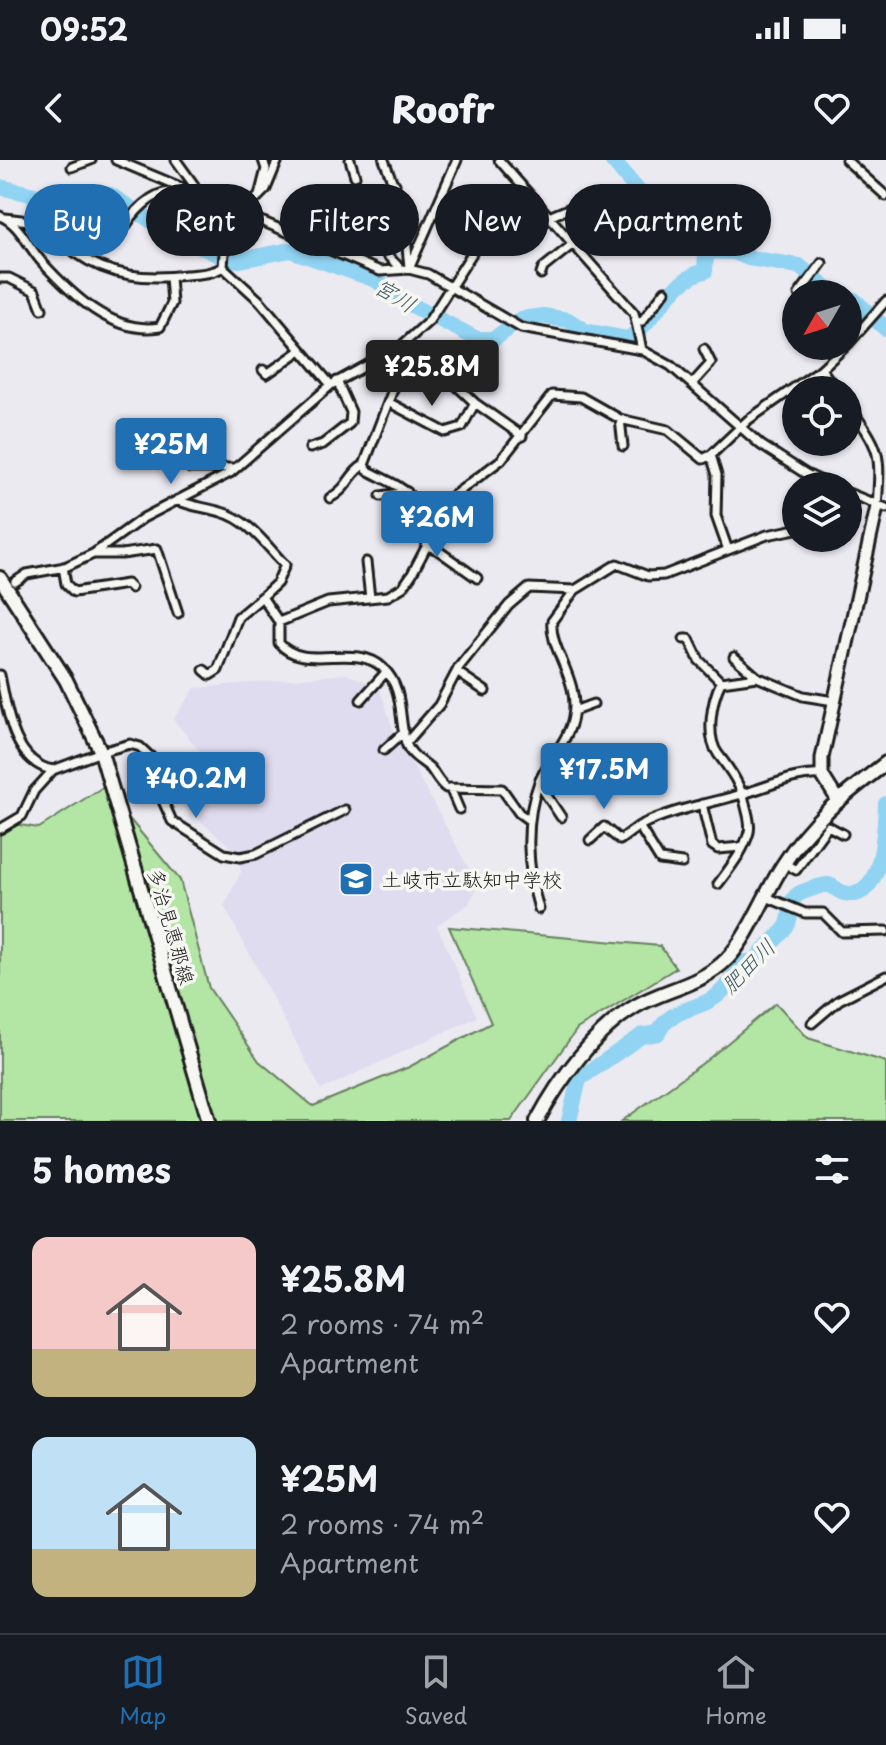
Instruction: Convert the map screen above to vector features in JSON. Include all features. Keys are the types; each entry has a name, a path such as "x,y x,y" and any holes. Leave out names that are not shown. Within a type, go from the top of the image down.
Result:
{"main road":[{"name":"多治見恵那線","path":"0,578 66,680 101,752 209,1121"},
{"path":"537,1121 564,1079 618,1019 636,1006 694,982 729,956 784,863 814,822 837,799 882,766"}],"street":[{"path":"72,167 91,160"},
{"path":"116,160 172,184"},
{"path":"176,160 193,184"},
{"path":"262,184 266,169 263,160"},
{"path":"264,191 278,160"},
{"path":"350,160 355,176"},
{"path":"384,160 395,184"},
{"path":"405,269 457,160"},
{"path":"499,160 520,184"},
{"path":"846,160 886,196"},
{"path":"130,219 134,212 146,205"},
{"path":"3,217 53,224 74,252 115,273 146,279 216,272 225,256"},
{"path":"3,217 17,228 42,261 91,310 142,329 160,327 170,312 170,277"},
{"path":"549,217 565,235"},
{"path":"264,222 380,271 405,269 428,274 513,324 642,350 671,366 761,445 806,472"},
{"path":"541,274 543,268 565,250"},
{"path":"389,256 405,269"},
{"path":"405,256 405,269"},
{"path":"15,582 27,574 63,567 93,554 117,534 235,468 334,383 404,350 429,321 470,256"},
{"path":"584,256 634,313 642,350"},
{"path":"223,260 334,383 351,412 350,423 323,444 310,448"},
{"path":"807,280 822,263"},
{"path":"0,278 9,278 35,291 42,309"},
{"path":"636,324 642,321 665,291"},
{"path":"862,325 884,304"},
{"path":"692,384 711,363 704,349"},
{"path":"263,370 271,372 301,350"},
{"path":"404,350 441,371 475,403 522,436"},
{"path":"330,498 347,488 356,471 364,465 390,403 404,350"},
{"path":"279,622 328,602 388,596 403,587 453,496 501,460 552,395 581,397 620,419 668,430 703,459 748,420 831,360"},
{"path":"821,369 826,376"},
{"path":"390,403 445,432 462,427 475,403"},
{"path":"620,419 623,446"},
{"path":"837,799 822,775 822,758 881,507 876,443 862,424"},
{"path":"711,455 717,475 716,516 728,550"},
{"path":"177,456 190,468 235,468"},
{"path":"364,465 367,470 407,492 419,506 424,528"},
{"path":"381,496 407,492"},
{"path":"862,499 881,507"},
{"path":"177,500 223,512 246,524 285,565 277,583 238,617 218,670 210,675 204,670"},
{"path":"539,909 529,870 530,821 539,784 571,723 574,711 570,674 551,628 552,621 575,590 617,564 621,563 633,573 664,575 782,532"},
{"path":"426,546 436,549 477,578"},
{"path":"93,554 157,549 178,613"},
{"path":"366,562 370,598"},
{"path":"63,567 66,584 74,592 119,583 131,588"},
{"path":"406,743 439,705 457,672 509,605 529,588 575,590"},
{"path":"262,597 279,622 279,643 294,656 361,659 375,663 386,672 400,702 406,743 440,783 450,788 502,789 519,813 530,821"},
{"path":"684,639 689,639 699,660 721,682"},
{"path":"734,657 757,677 803,696 834,701"},
{"path":"361,700 386,672"},
{"path":"457,672 485,691"},
{"path":"0,675 24,755 35,765 53,770"},
{"path":"721,682 757,677"},
{"path":"718,884 749,832 750,822 743,794 731,768 716,751 711,724 716,692 721,682"},
{"path":"574,711 593,704"},
{"path":"384,750 404,732"},
{"path":"0,829 22,816 34,791 53,770 130,744 150,754 172,821 215,850 231,856 256,854 345,810"},
{"path":"590,840 604,827 620,840 639,826 702,804 803,774 822,775"},
{"path":"539,784 561,817"},
{"path":"450,788 459,809"},
{"path":"702,804 712,845 718,849 741,847"},
{"path":"639,826 660,860 682,863"},
{"path":"784,863 796,870 828,826 843,834"},
{"path":"764,896 798,911 823,913 842,932 886,931"},
{"path":"812,1023 839,1000 886,976"}],"shaded area":[{"name":"土岐市立駄知中学校","path":"346,674 379,686 393,729 478,885 469,904 437,925 477,1017 321,1090 224,906 241,872 236,852 176,800 203,755 173,719 195,688"}],"green space":[{"path":"103,787 180,880 209,988 259,1061 313,1106 409,1067 491,1023 449,927 660,946 676,968 577,1029 511,1121 0,1121 0,822 39,828"},
{"path":"776,1003 808,1038 886,1062 886,1121 622,1121 707,1060"}],"waterway":[{"name":"肥田川","path":"612,160 660,217 706,251 734,252 748,258 799,266 816,280"},
{"name":"宮川","path":"0,187 69,203 110,195 166,230 227,259 240,260 290,250 376,280 406,302 477,339 494,339 521,319 543,316 568,320 585,331 628,339 683,282 705,271 706,256"},
{"name":"肥田川","path":"862,307 886,329"},
{"name":"肥田川","path":"569,1121 579,1079 641,1036 658,1033 663,1024 678,1013 714,998 746,962 754,962 783,931 789,922 796,896 825,885 844,893 857,893 867,887 874,876 883,845 886,804"}],"place":[{"name":"土岐市立駄知中学校","path":"356,879"}]}
